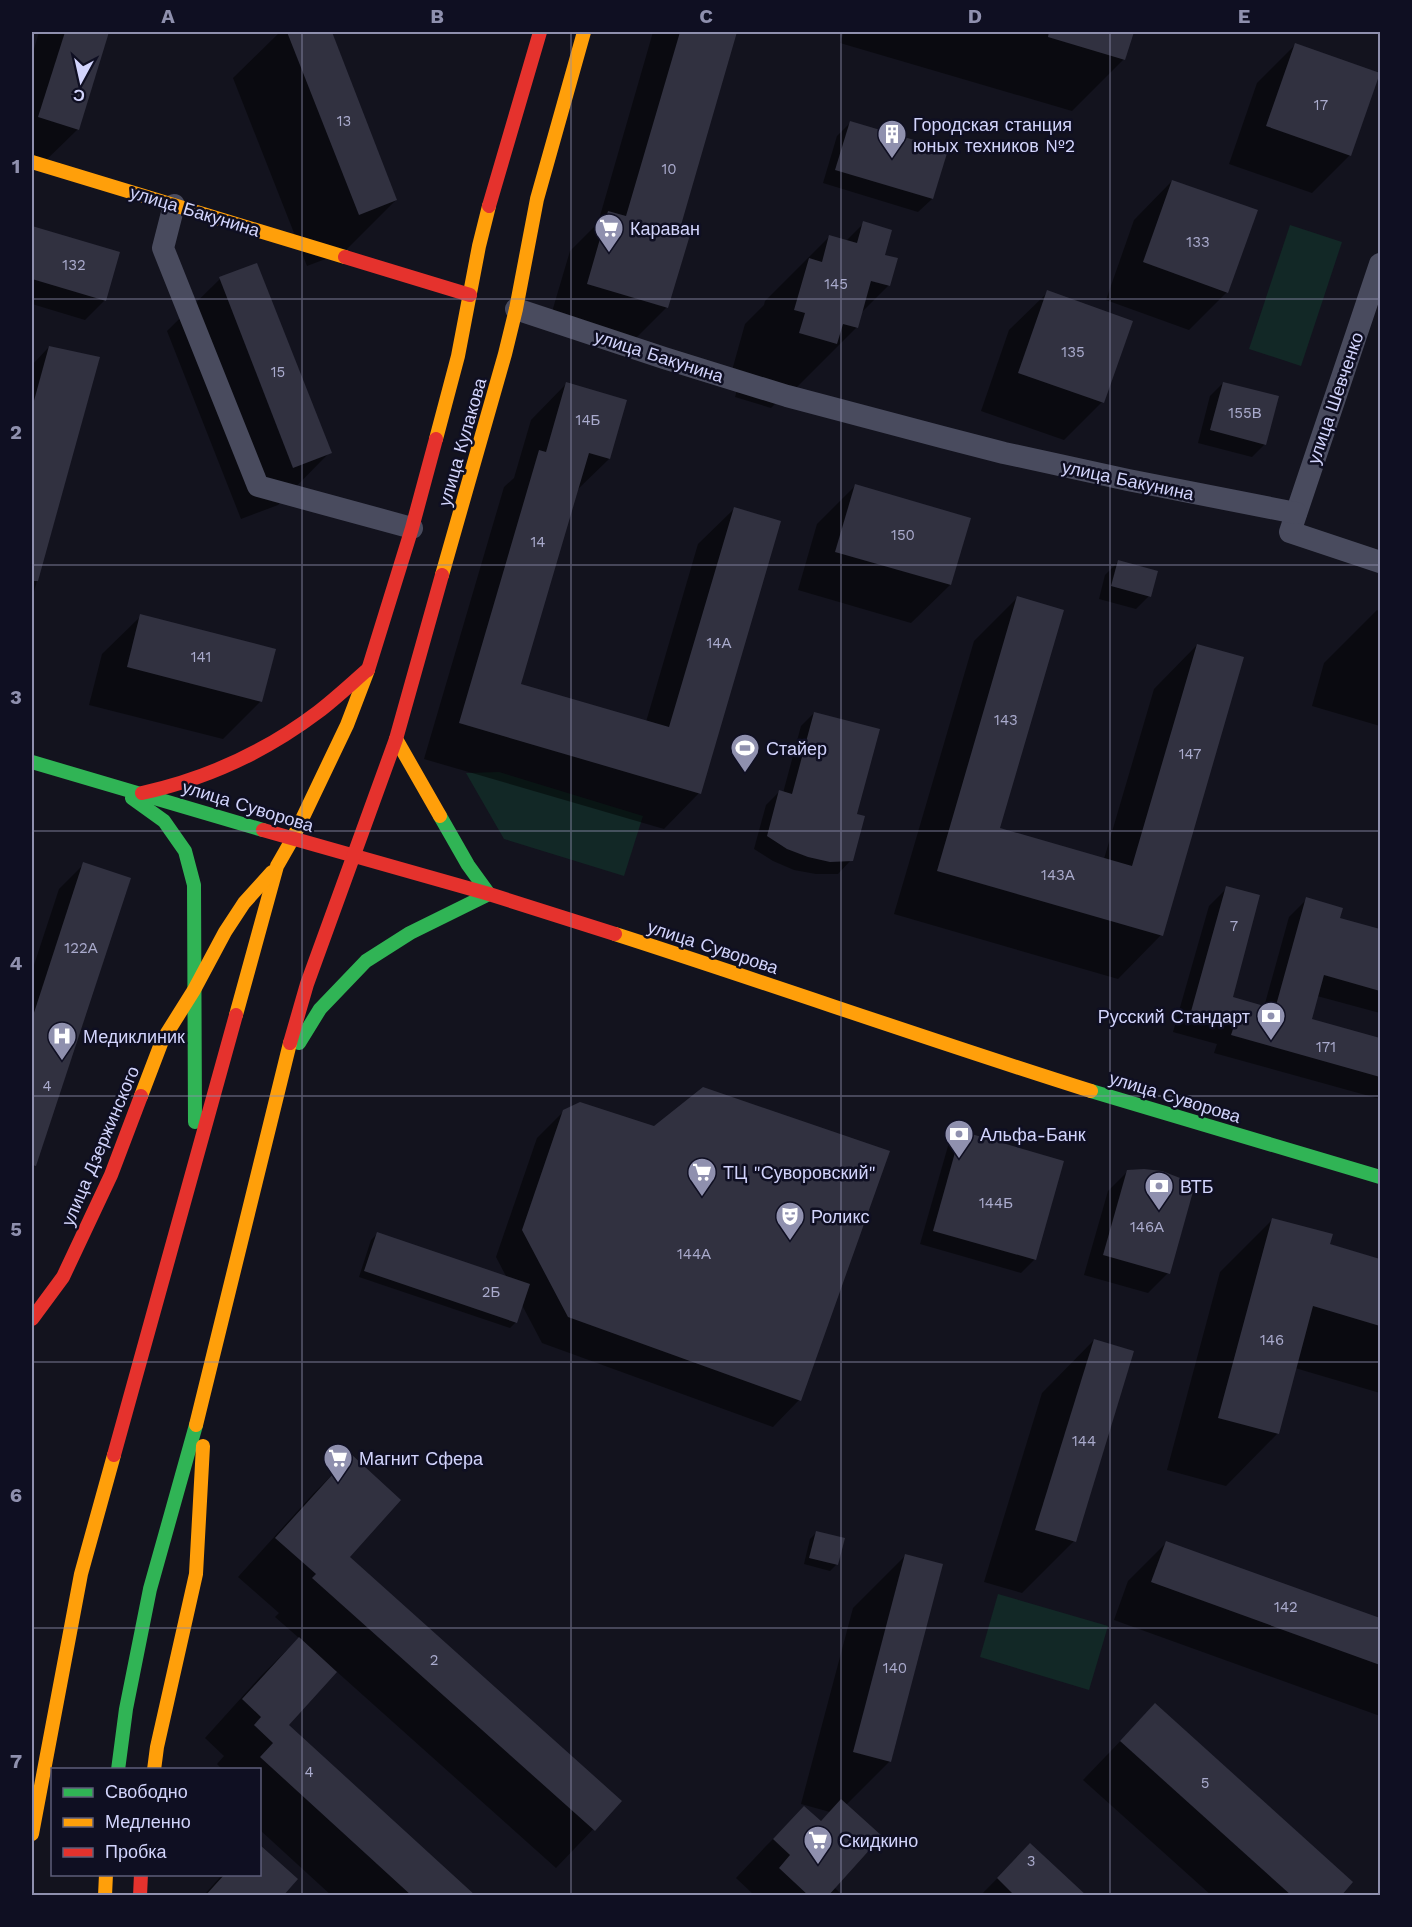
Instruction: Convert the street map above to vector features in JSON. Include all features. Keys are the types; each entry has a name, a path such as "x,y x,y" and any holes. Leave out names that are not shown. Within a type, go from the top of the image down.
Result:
{"main road":[{"name":"улица Кулакова","path":"277,866 293,838 347,725 368,669 412,528 476,297 479,246 540,32"},
{"name":"улица Кулакова","path":"206,1391 284,1067 307,984 396,739 505,354 510,307 537,199 584,32"},
{"name":"улица Бакунина","path":"32,162 476,297"},
{"path":"141,794 170,788 216,771 270,744 312,717 368,669"},
{"path":"284,1067 320,1009 366,962 410,933 489,894 468,865 396,739"},
{"name":"улица Суворова","path":"32,762 489,894 727,970 971,1053 1168,1115 1380,1177"},
{"path":"115,786 164,821 185,851 194,885 195,1163"},
{"path":"32,1834 81,1574 277,866"},
{"name":"улица Дзержинского","path":"32,1319 63,1277 111,1175 162,1041 244,903 277,866"},
{"path":"118,1768 126,1709 150,1589 206,1391"},
{"path":"154,1768 198,1562 206,1391"},
{"path":"105,1896 106,1876"},
{"path":"140,1896 141,1876"}],"street":[{"path":"174,205 163,249 258,486 412,528"},
{"name":"улица Шевченко","path":"1293,523 1380,264"},
{"name":"улица Бакунина","path":"510,307 787,396 973,445 1128,480 1293,523 1380,562"}],"green space":[{"path":"1290,225 1342,242 1301,366 1249,349"},
{"path":"499,772 643,816 624,876 504,839 466,773"},
{"path":"998,1594 1108,1626 1089,1690 980,1657"}],"building":[{"path":"65,32 109,32 79,130 38,117"},
{"path":"287,32 332,32 397,200 359,215"},
{"path":"680,32 737,32 679,232 690,235 668,308 587,284 608,211 626,216"},
{"path":"1049,32 1134,32 1125,60 1048,37"},
{"path":"1295,43 1380,73 1351,156 1266,126"},
{"name":"Городская станция юных техников №2","path":"850,121 948,150 933,199 835,170"},
{"path":"1172,180 1258,210 1228,293 1143,262"},
{"path":"863,221 892,230 885,255 898,258 890,286 871,281 858,328 843,324 837,344 799,333 805,313 794,310 809,258 822,262 829,235 857,243"},
{"path":"32,226 120,252 106,301 32,279"},
{"path":"257,263 332,453 293,468 219,277"},
{"path":"1047,290 1133,321 1104,403 1018,373"},
{"path":"49,346 100,357 38,581 32,581 32,408"},
{"path":"566,382 627,400 610,459 589,453 521,684 669,727 734,507 781,521 701,794 459,723 539,450 546,452"},
{"path":"1223,382 1279,396 1266,445 1210,430"},
{"path":"855,484 971,518 951,585 835,552"},
{"path":"1118,560 1158,571 1151,597 1111,586"},
{"path":"1017,596 1064,610 1000,828 1132,866 1197,644 1244,657 1163,936 937,871"},
{"path":"140,614 276,649 262,702 127,667"},
{"path":"814,712 880,729 857,814 865,816 853,861 830,862 808,857 787,849 767,836 779,790 792,794"},
{"path":"83,862 131,878 36,1166 32,1165 32,1019"},
{"path":"1226,886 1260,895 1233,997 1275,1009 1306,897 1343,908 1340,918 1380,929 1380,991 1324,975 1312,1019 1380,1038 1380,1077 1231,1035 1234,1026 1190,1015"},
{"path":"703,1087 890,1151 801,1401 568,1317 522,1230 563,1110 580,1102 654,1126"},
{"path":"961,1131 1064,1161 1036,1260 933,1231"},
{"path":"1127,1170 1162,1171 1180,1178 1194,1188 1170,1274 1103,1255"},
{"path":"1272,1218 1333,1234 1330,1244 1380,1259 1380,1326 1313,1306 1279,1434 1218,1418"},
{"path":"377,1232 530,1284 517,1323 364,1271"},
{"path":"1094,1339 1134,1351 1076,1542 1035,1530"},
{"path":"351,1454 401,1500 350,1557 622,1801 595,1831 312,1578 316,1574 275,1538"},
{"path":"816,1531 845,1538 838,1565 809,1558"},
{"path":"1166,1541 1380,1618 1380,1665 1151,1582"},
{"path":"905,1554 943,1564 891,1762 853,1752"},
{"path":"299,1637 337,1672 289,1725 476,1896 412,1896 260,1757 273,1743 254,1725 261,1717 242,1699"},
{"path":"1155,1703 1353,1882 1341,1896 1292,1896 1120,1741"},
{"path":"841,1799 882,1836 828,1896 809,1896 779,1868 790,1855 773,1839 804,1806 821,1821"},
{"path":"1030,1843 1087,1896 1015,1896 997,1878"},
{"path":"261,1846 298,1879 283,1896 205,1896 223,1876 261,1876"}],"traffic: fast":[{"path":"32,762 263,830"},
{"path":"132,798 164,821 185,851 194,885 195,1122"},
{"path":"299,1043 320,1009 366,961 410,933 489,894 468,865 440,816"},
{"path":"1091,1091 1380,1177"},
{"path":"118,1768 126,1709 150,1589 196,1425"}],"traffic: slow":[{"path":"442,575 505,354 537,199 584,32"},
{"path":"32,162 345,257"},
{"path":"436,439 458,356 489,206"},
{"path":"236,1015 277,866 293,838 347,725 368,670"},
{"path":"396,739 440,816"},
{"path":"141,1096 162,1041 194,990 225,932 244,903 272,872"},
{"path":"615,934 1091,1091"},
{"path":"196,1425 290,1043"},
{"path":"154,1768 196,1574 203,1446"},
{"path":"32,1834 81,1574 114,1455"},
{"path":"105,1896 106,1876"}],"traffic: jam":[{"path":"489,206 540,32"},
{"path":"345,257 470,295"},
{"path":"368,670 412,528 436,439"},
{"path":"290,1043 307,984 396,739 442,575"},
{"path":"142,793 212,772 256,752 318,712 367,670"},
{"path":"263,830 489,894 615,934"},
{"path":"114,1455 236,1015"},
{"path":"32,1319 63,1277 111,1175 141,1096"},
{"path":"140,1896 141,1876"}],"place":[{"name":"Городская станция юных техников №2","path":"892,160"},
{"name":"Караван","path":"609,254"},
{"name":"Стайер","path":"745,774"},
{"name":"Русский Стандарт","path":"1271,1042"},
{"name":"Медиклиник","path":"62,1062"},
{"name":"Альфа-Банк","path":"959,1160"},
{"name":"ТЦ \"Суворовский\"","path":"702,1198"},
{"name":"ВТБ","path":"1159,1212"},
{"name":"Роликс","path":"790,1242"},
{"name":"Магнит Сфера","path":"338,1484"},
{"name":"Скидкино","path":"818,1866"}]}
